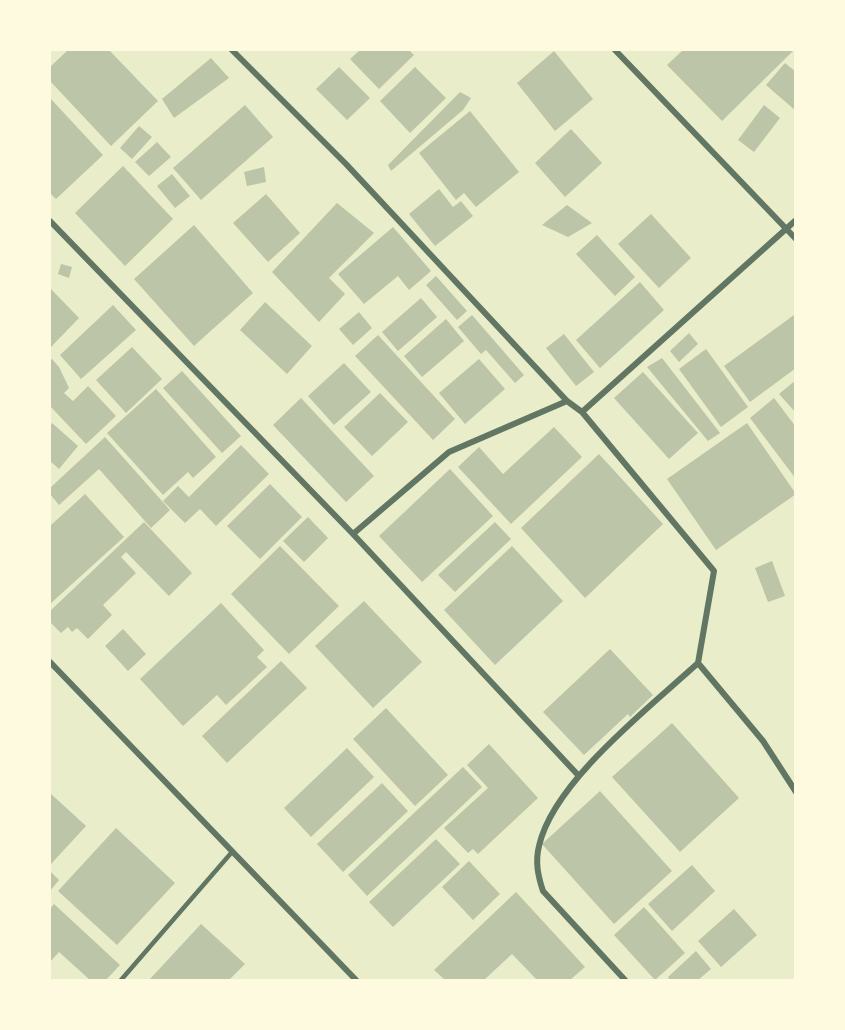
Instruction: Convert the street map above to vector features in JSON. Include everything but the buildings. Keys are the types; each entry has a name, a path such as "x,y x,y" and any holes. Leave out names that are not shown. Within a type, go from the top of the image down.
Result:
{"street":[{"path":"232,50 346,164 567,400 582,412 714,571 698,663 578,775 550,818 538,845 537,873 543,891 625,981"},
{"path":"615,50 795,239"},
{"path":"582,412 795,220"},
{"path":"50,221 353,534 578,775"},
{"path":"353,534 449,452 567,400"},
{"path":"50,662 356,981"},
{"path":"698,663 763,741 795,792"}],"lane":[{"path":"122,981 232,852"}]}
